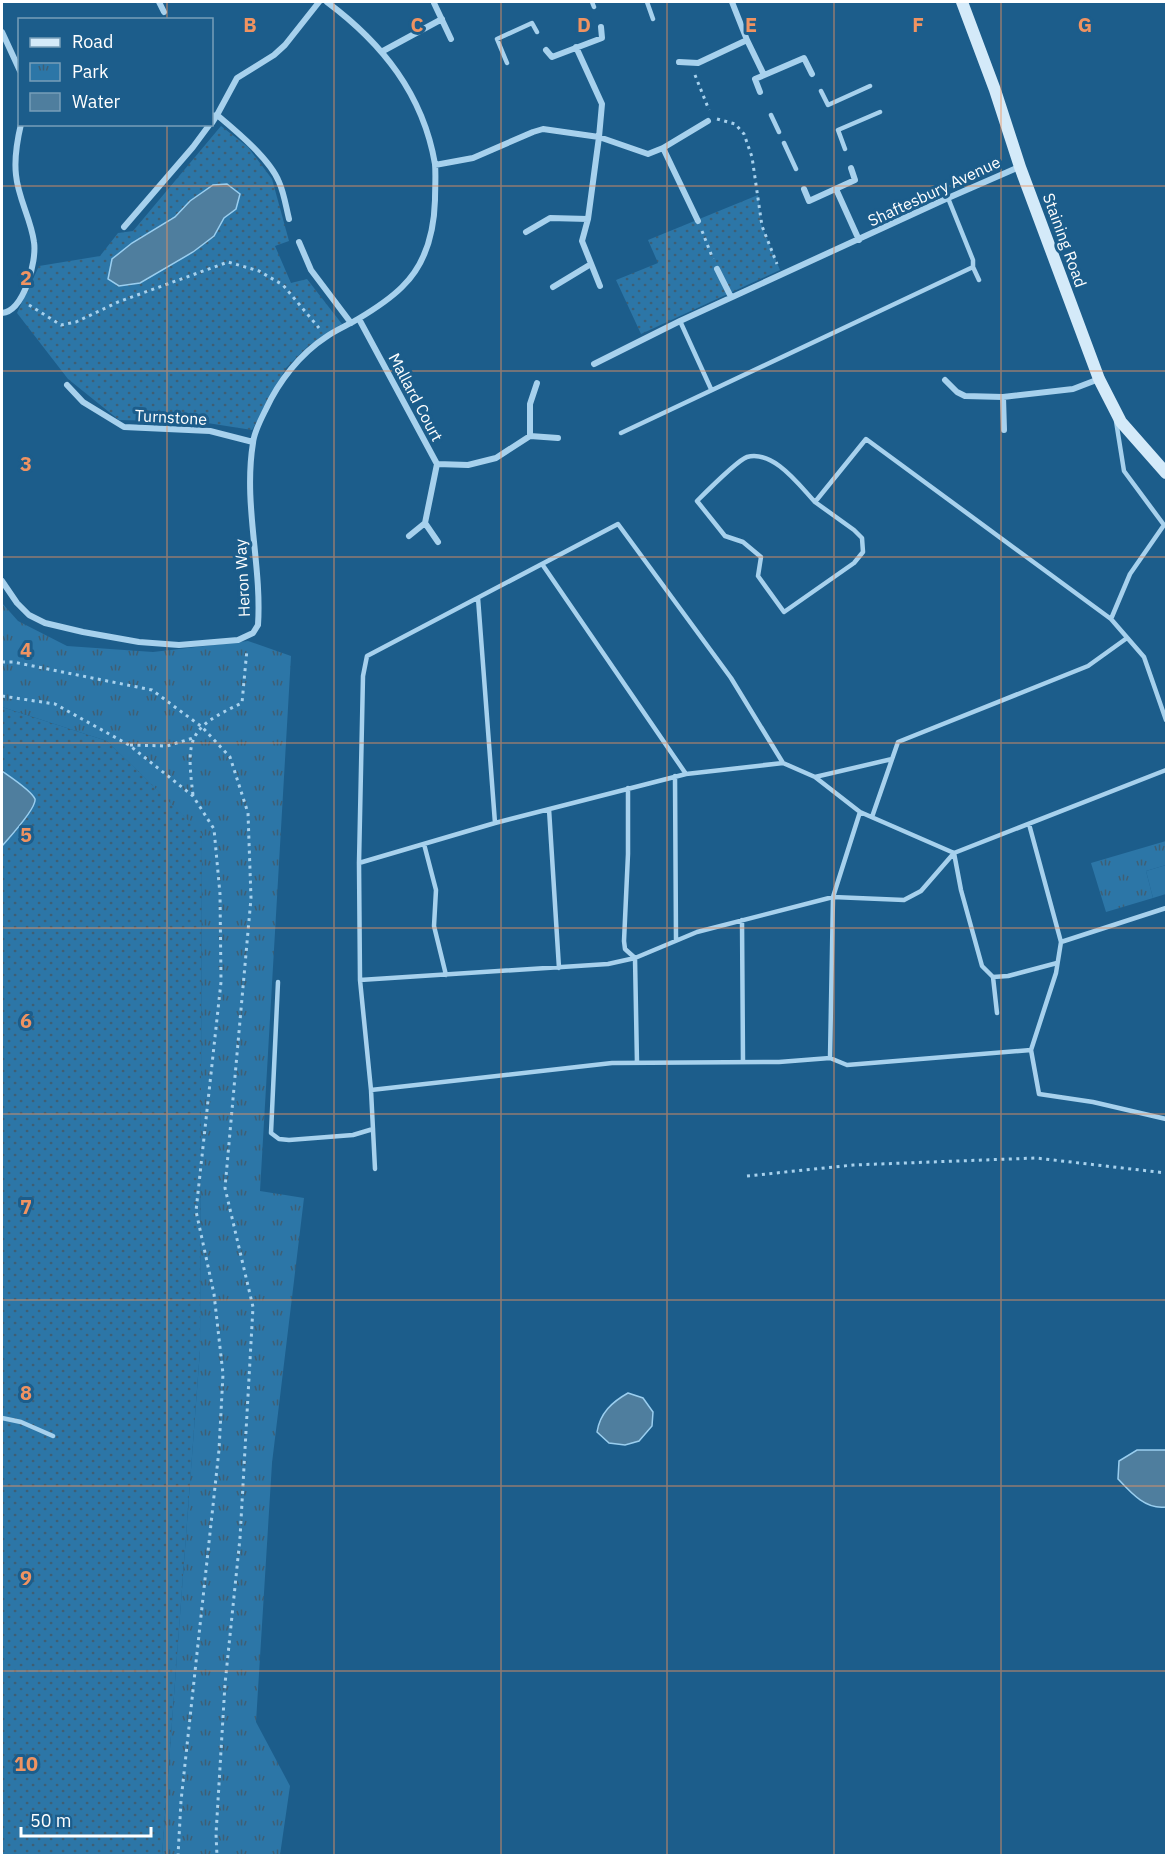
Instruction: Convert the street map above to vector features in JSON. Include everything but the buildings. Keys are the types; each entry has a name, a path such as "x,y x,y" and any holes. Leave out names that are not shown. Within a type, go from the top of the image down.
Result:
{"street":[{"path":"159,2 164,12"},
{"path":"289,219 278,180 249,143 214,116 237,78 274,55 285,45 320,2"},
{"name":"Heron Way","path":"2,581 17,603 29,615 45,623 139,642 179,645 238,640 253,633 258,625 250,492 253,442 265,411 283,378 308,351 326,336 359,319 402,287 429,246 435,214 435,165 418,107 383,51 351,19 327,2"},
{"path":"732,2 764,75"},
{"name":"Staining Road","path":"962,2 1020,166 1100,379 1121,422 1167,473"},
{"path":"434,3 451,39"},
{"path":"383,51 442,19"},
{"path":"546,51 552,57 602,38 601,27"},
{"path":"2,32 18,67"},
{"path":"679,62 698,63 747,40"},
{"path":"576,47 602,104 588,219 582,241 600,286"},
{"path":"760,93 755,79 804,58 812,74"},
{"path":"435,165 473,158 543,129 599,136 648,154 663,148 708,121"},
{"path":"2,313 12,310 21,300 29,277 35,244 16,176 15,160 21,126"},
{"path":"124,227 209,126"},
{"path":"663,148 698,221"},
{"name":"Shaftesbury Avenue","path":"594,364 731,297 1020,166"},
{"path":"804,189 810,201 855,180 851,168"},
{"name":"Shaftesbury Avenue","path":"836,189 859,240"},
{"path":"526,232 550,218 588,219"},
{"path":"299,242 311,270 351,323"},
{"path":"553,287 591,264"},
{"path":"717,269 731,297"},
{"name":"Mallard Court","path":"359,319 437,464 468,465 496,458 530,436"},
{"path":"945,380 957,392 965,396 1004,397 1073,389 1100,379"},
{"path":"537,383 530,404 530,436 558,438"},
{"name":"Turnstone","path":"67,385 82,402 124,428 210,431 253,442"},
{"path":"1004,397 1004,430"},
{"path":"409,536 425,523 437,464"},
{"path":"425,523 438,542"}],"lane":[{"path":"647,2 653,20"},
{"path":"507,63 497,39 532,23 537,32"},
{"path":"821,91 828,105 870,86"},
{"path":"846,149 838,130 880,112"},
{"path":"771,115 778,132"},
{"path":"784,143 796,169"},
{"path":"948,198 979,280"},
{"path":"621,433 973,267"},
{"path":"680,321 711,389"},
{"path":"1111,619 1130,574 1164,525 1124,471 1115,412"},
{"path":"815,502 866,439 1111,619 1144,657 1167,720"},
{"path":"760,456 778,465 815,502 862,538 863,552 854,563 784,612 758,576 761,557 743,542 725,536 697,501 745,458 760,456"},
{"path":"375,1169 371,1090 360,980 359,863 363,676 367,656 618,524 731,678 783,763"},
{"path":"542,564 686,774"},
{"path":"478,598 495,823"},
{"path":"872,817 898,742 1088,666 1127,638"},
{"path":"815,777 892,759"},
{"path":"359,863 495,823 675,776 783,763 815,777 860,812 954,853"},
{"path":"360,980 608,964 635,958 697,932 833,897 904,900 921,891 954,853 1167,770"},
{"path":"675,776 676,940"},
{"path":"628,788 624,941 625,949 635,958 637,1063"},
{"path":"549,809 559,968"},
{"path":"830,1058 833,897 860,812"},
{"path":"1029,824 1061,942 1058,963 1031,1050 1039,1094 1093,1102 1167,1119"},
{"path":"424,844 436,890 434,926 446,975"},
{"path":"954,853 961,890 982,966 993,977 997,1013"},
{"path":"1061,942 1167,908"},
{"path":"742,920 743,1062"},
{"path":"993,977 1008,976 1058,963"},
{"path":"278,982 272,1133 279,1139 289,1140 353,1135 373,1129"},
{"path":"371,1090 612,1063 779,1062 830,1058 847,1065 1031,1050"},
{"path":"2,1418 21,1422 53,1436"}],"path":[{"path":"698,63 695,76 712,117 735,124 744,134 755,174 762,226 782,274"},
{"path":"698,221 717,269"},
{"path":"21,300 62,325 76,322 118,302 228,262 259,272 283,285 326,336"},
{"path":"194,796 189,760 193,738 201,727 216,715 242,703 249,635"},
{"path":"2,662 13,662 152,690 201,727 230,758 248,813 251,898 225,1188 253,1308 240,1538 225,1684 216,1834 217,1856"},
{"path":"2,696 55,704 129,745 194,796 214,829 220,894 221,982 196,1211 214,1294 223,1374 219,1450 181,1801 178,1856"},
{"path":"129,745 166,746 193,738"},
{"path":"747,1176 853,1165 1036,1158 1167,1173"}],"green space":[{"path":"221,126 248,147 272,179 289,241 275,246 291,283 307,279 342,324 308,346 286,368 252,430 201,422 119,420 68,379 17,313 39,266 100,256 118,233 133,231"},
{"path":"758,195 761,224 780,270 641,334 616,280 658,263 648,240"},
{"path":"2,603 18,621 67,646 153,652 248,641 291,656 260,1191 304,1198 272,1463 256,1722 290,1786 280,1855 162,1855 200,1350 202,834 107,741 2,707"},
{"path":"2,707 107,741 202,833 200,1350 162,1855 2,1856"},
{"path":"1166,841 1166,865 1146,871 1153,898 1106,912 1091,863"},
{"path":"1166,865 1166,894 1153,898 1146,871"}],"water":[{"path":"227,184 240,194 236,209 224,218 214,236 193,252 140,283 119,286 108,279 112,259 132,243 175,217 190,201 213,185"},
{"path":"2,771 25,788 35,799 32,809 2,846"},
{"path":"628,1393 643,1398 653,1412 652,1426 639,1441 625,1445 609,1443 597,1432 601,1419 617,1400"},
{"path":"1137,1450 1166,1450 1166,1507 1145,1503 1118,1479 1119,1461"}]}
